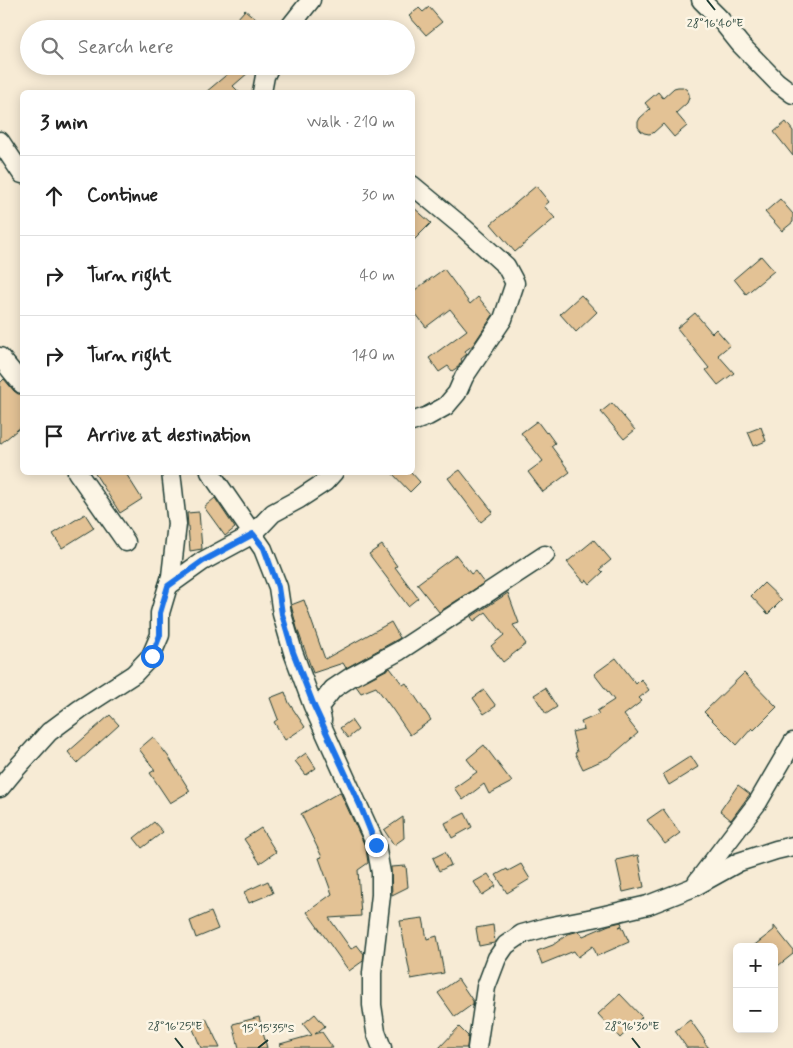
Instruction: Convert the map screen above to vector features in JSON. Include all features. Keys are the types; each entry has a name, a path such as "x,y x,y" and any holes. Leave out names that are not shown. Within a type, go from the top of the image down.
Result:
{"street":[{"path":"295,20 311,0"},
{"path":"701,0 777,82 793,94"},
{"path":"262,90 266,75"},
{"path":"0,141 20,171"},
{"path":"415,188 464,228 506,266 515,284 503,319 464,377 457,393 446,406 415,421"},
{"path":"0,357 20,382"},
{"path":"79,475 126,542"},
{"path":"0,788 49,732 80,709 134,674 152,656 160,635 160,613 171,576 177,524 171,475"},
{"path":"212,475 264,548 278,587 282,614 293,652 314,706 376,845 381,873 381,895 372,973 372,1005 376,1032 382,1048"},
{"path":"168,586 203,561 253,534 273,513 299,499 325,482 331,475"},
{"path":"324,726 319,706 333,689 399,651 545,555"},
{"path":"694,887 758,802 793,742"},
{"path":"478,1048 486,987 497,958 506,945 522,934 648,905 694,887 740,862 793,846"}],"building":[{"path":"429,7 442,22 426,35 415,23 415,20 409,16 419,8 423,12"},
{"path":"245,10 257,20 236,20"},
{"path":"226,75 246,75 233,86 237,90 208,90"},
{"path":"683,87 689,94 687,103 676,113 687,126 674,137 663,124 653,133 649,134 641,131 638,127 638,122 650,109 645,103 658,92 663,98 674,88"},
{"path":"786,122 793,131 793,156 774,132"},
{"path":"536,186 549,202 544,206 555,218 515,252 491,224"},
{"path":"780,199 793,214 793,222 782,231 765,212"},
{"path":"415,209 431,223 415,239"},
{"path":"761,256 774,271 746,294 734,279"},
{"path":"444,269 470,304 478,297 493,315 473,345 465,351 467,354 461,359 462,361 458,367 452,371 448,366 439,372 429,358 467,330 450,309 426,327 415,313 415,290"},
{"path":"581,295 597,312 576,332 560,314"},
{"path":"695,313 712,333 716,329 730,345 718,355 734,373 718,385 706,370 709,368 677,328"},
{"path":"4,379 14,391 20,394 20,428 0,444 0,383"},
{"path":"612,403 635,430 624,439 601,412"},
{"path":"537,421 555,443 551,446 570,472 543,492 528,472 543,461 521,433"},
{"path":"761,427 766,441 754,446 748,432"},
{"path":"460,470 493,512 481,522 448,478"},
{"path":"96,475 127,475 142,499 120,513"},
{"path":"394,475 414,475 420,482 410,492"},
{"path":"215,498 235,528 225,536 204,507"},
{"path":"199,512 202,549 190,551 187,513"},
{"path":"85,514 94,528 62,548 53,534"},
{"path":"594,540 611,560 600,569 603,572 590,584 587,580 584,582 567,562"},
{"path":"382,545 397,566 395,567 418,598 408,606 369,554"},
{"path":"456,555 471,574 475,571 484,583 439,612 417,584"},
{"path":"764,583 782,600 768,614 751,596"},
{"path":"508,593 519,623 513,625 526,644 503,662 491,646 504,635 486,612 474,621 471,617"},
{"path":"304,600 325,659 391,622 400,638 346,668 343,663 313,673 291,605"},
{"path":"616,658 636,684 641,679 649,690 639,698 642,701 624,715 638,733 610,757 583,769 575,753 577,752 572,732 584,729 581,722 599,714 597,711 614,700 594,674"},
{"path":"390,668 403,685 406,683 431,720 410,735 376,687 361,693 356,686"},
{"path":"744,673 777,707 754,730 752,728 737,745 704,712"},
{"path":"545,688 557,707 546,714 534,695"},
{"path":"484,690 496,706 484,714 473,698"},
{"path":"285,692 289,703 305,727 285,740 274,722 278,719 270,698"},
{"path":"110,715 119,725 77,763 68,752"},
{"path":"351,720 358,730 348,738 340,728"},
{"path":"153,737 168,756 190,791 170,803 150,773 155,770 139,749"},
{"path":"484,745 512,782 489,794 484,784 463,800 454,788 477,772 467,759"},
{"path":"306,753 316,768 306,775 295,761"},
{"path":"691,756 698,767 669,785 663,774"},
{"path":"738,785 750,794 731,820 720,811"},
{"path":"340,792 366,848 368,863 358,870 361,916 329,918 351,949 357,945 364,954 363,961 349,971 307,912 332,894 319,858 322,857 301,814"},
{"path":"663,809 680,833 665,844 647,820"},
{"path":"465,813 472,827 452,838 445,823"},
{"path":"403,817 404,838 394,845 384,830"},
{"path":"154,822 163,832 142,848 134,838"},
{"path":"261,828 276,852 260,863 244,839"},
{"path":"445,852 451,865 439,871 433,858"},
{"path":"638,855 644,887 623,892 616,860"},
{"path":"521,864 530,879 507,893 496,875"},
{"path":"406,866 408,887 392,895 391,867"},
{"path":"488,874 496,886 482,895 474,882"},
{"path":"268,881 273,893 249,903 244,892"},
{"path":"211,912 218,929 196,938 190,921"},
{"path":"423,918 427,939 437,936 444,973 411,979 400,921"},
{"path":"621,922 622,925 619,927 622,926 629,942 597,956 593,946 578,957 574,951 542,964 537,951 553,945 568,934 579,931 583,936"},
{"path":"493,925 495,942 479,946 476,928"},
{"path":"774,926 793,950 793,954 778,966 778,943 757,943 774,930"},
{"path":"458,979 473,1001 473,1004 455,1017 438,993"},
{"path":"620,994 642,1017 620,1038 598,1014"},
{"path":"315,1014 325,1026 315,1034 322,1032 333,1048 281,1048 280,1044 312,1035 303,1024"},
{"path":"259,1017 267,1048 239,1048 233,1024"},
{"path":"206,1018 220,1048 201,1048 191,1024"},
{"path":"690,1020 709,1048 687,1048 675,1031"},
{"path":"459,1027 468,1036 467,1048 439,1048"}],"route":[{"path":"152,656 160,635 160,613 168,586 203,561 253,534 264,548 278,587 282,614 293,652 314,706 360,805 376,845"}]}
